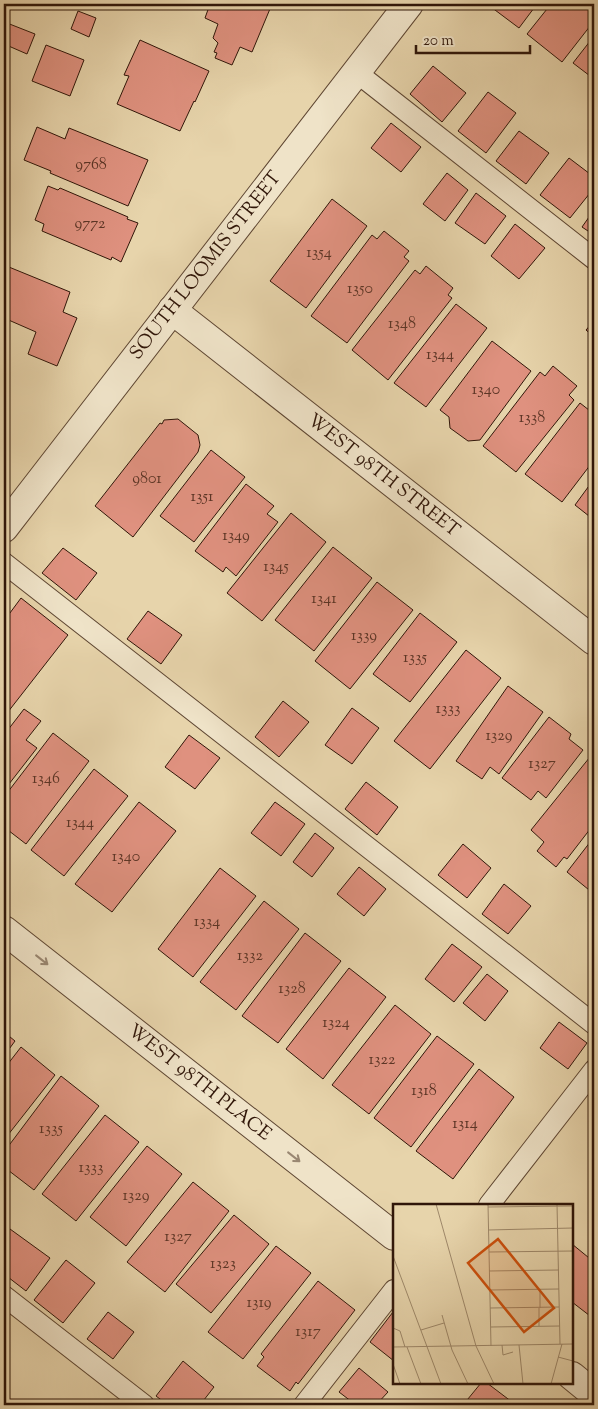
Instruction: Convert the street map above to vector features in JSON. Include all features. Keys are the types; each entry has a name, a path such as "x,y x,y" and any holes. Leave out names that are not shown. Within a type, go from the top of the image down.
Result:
{"street":[{"name":"SOUTH LOOMIS STREET","path":"4,528 409,4"},
{"name":"WEST 98TH STREET","path":"172,310 594,642"},
{"name":"WEST 98TH PLACE","path":"4,930 393,1235"},
{"path":"573,1377 594,1394"}],"lane":[{"path":"356,72 594,259"},
{"path":"4,563 594,1024"},
{"path":"490,1204 594,1070"},
{"path":"304,1405 393,1291"},
{"path":"4,1296 144,1405"}],"building":[{"path":"210,4 272,4 252,52 240,47 232,65 215,58 217,53 214,52 218,43 213,38 218,24 205,18"},
{"path":"487,4 537,4 519,28"},
{"path":"551,4 594,4 594,21 562,62 527,34"},
{"path":"78,11 96,18 89,37 71,29"},
{"path":"7,23 35,34 27,54 4,44 4,31"},
{"path":"594,36 594,79 573,63"},
{"path":"140,40 209,71 180,131 117,104 129,76 124,75"},
{"path":"46,45 84,60 70,96 32,81"},
{"path":"433,66 466,93 442,122 410,94"},
{"path":"488,92 516,113 486,153 458,131"},
{"path":"391,123 421,147 401,172 371,148"},
{"path":"37,127 65,139 69,128 148,160 128,206 24,160"},
{"path":"519,131 549,153 526,184 496,161"},
{"path":"569,158 594,177 594,188 570,218 540,195"},
{"path":"447,173 468,190 445,221 423,204"},
{"path":"48,186 58,190 60,188 138,223 121,262 112,257 111,260 42,231 44,224 35,220"},
{"path":"476,193 506,216 485,244 455,223"},
{"path":"332,199 367,226 306,308 270,281"},
{"path":"594,210 594,235 582,227"},
{"path":"515,224 545,248 519,279 491,256"},
{"path":"384,231 409,251 404,257 409,261 347,343 311,316 372,235 377,239"},
{"path":"4,265 70,292 63,312 77,318 57,366 28,354 36,332 4,318"},
{"path":"426,266 453,288 448,295 452,298 388,380 352,350 415,270 420,274"},
{"path":"456,304 487,328 426,407 394,383"},
{"path":"594,321 594,337 586,330"},
{"path":"492,341 531,371 480,440 468,441 450,428 449,417 440,410"},
{"path":"553,366 577,386 569,395 574,400 516,472 483,446 540,372 545,376"},
{"path":"580,403 594,414 594,460 562,502 525,474"},
{"path":"178,419 198,435 200,445 198,452 133,537 95,506 160,423 162,424 164,420"},
{"path":"211,450 245,477 194,542 160,516"},
{"path":"594,479 594,520 575,505"},
{"path":"246,484 274,506 267,514 278,522 236,576 226,567 223,572 195,551"},
{"path":"291,513 326,542 262,621 227,593"},
{"path":"333,547 372,578 314,651 275,620"},
{"path":"63,548 97,573 76,600 42,573"},
{"path":"377,582 413,610 350,689 315,661"},
{"path":"21,598 68,635 4,717 4,621"},
{"path":"148,611 182,635 161,664 127,639"},
{"path":"420,613 457,642 410,702 373,674"},
{"path":"466,650 501,678 430,769 394,741"},
{"path":"508,686 543,712 499,774 490,767 482,779 456,761"},
{"path":"283,701 309,722 279,757 255,737"},
{"path":"352,708 379,728 352,764 325,745"},
{"path":"24,709 41,721 26,740 37,748 9,784 4,786 4,735"},
{"path":"549,717 571,734 569,739 583,750 546,798 538,791 531,800 502,778"},
{"path":"53,733 89,761 26,844 4,827 4,797"},
{"path":"189,735 220,758 195,789 165,767"},
{"path":"594,752 594,824 567,859 564,857 556,867 537,851 544,842 531,830"},
{"path":"94,769 128,796 64,876 31,850"},
{"path":"366,782 398,807 377,835 345,809"},
{"path":"139,802 176,831 112,912 75,884"},
{"path":"275,802 305,824 281,856 251,833"},
{"path":"315,833 334,848 312,877 293,862"},
{"path":"594,837 594,894 567,872"},
{"path":"463,844 491,868 467,898 438,875"},
{"path":"359,867 386,889 364,916 337,894"},
{"path":"220,868 256,896 193,977 158,949"},
{"path":"504,884 531,906 508,934 482,914"},
{"path":"264,901 299,929 236,1010 200,982"},
{"path":"305,933 341,961 278,1043 242,1016"},
{"path":"452,944 482,967 454,1002 425,979"},
{"path":"349,968 386,997 323,1079 286,1049"},
{"path":"487,974 508,991 485,1021 463,1003"},
{"path":"395,1005 431,1034 369,1114 332,1085"},
{"path":"559,1022 587,1043 568,1069 540,1048"},
{"path":"4,1032 15,1041 4,1056"},
{"path":"437,1036 474,1064 411,1147 374,1118"},
{"path":"21,1047 55,1075 4,1140 4,1069"},
{"path":"479,1069 514,1097 453,1179 416,1151"},
{"path":"61,1076 99,1106 34,1190 4,1167 4,1152"},
{"path":"105,1115 139,1142 76,1221 42,1194"},
{"path":"147,1146 182,1174 126,1246 90,1217"},
{"path":"193,1182 229,1211 165,1292 127,1262"},
{"path":"234,1215 269,1244 211,1313 176,1284"},
{"path":"10,1229 50,1258 26,1291 4,1274 4,1237"},
{"path":"573,1245 594,1262 594,1319 573,1303"},
{"path":"276,1246 311,1273 243,1359 208,1332"},
{"path":"66,1260 95,1283 63,1323 34,1300"},
{"path":"318,1281 355,1310 298,1384 296,1382 290,1391 257,1366 264,1357 261,1354"},
{"path":"108,1312 134,1332 113,1359 87,1339"},
{"path":"393,1312 393,1360 370,1342"},
{"path":"183,1361 214,1387 200,1405 168,1405 156,1396"},
{"path":"359,1368 388,1392 376,1405 356,1405 339,1392"},
{"path":"480,1384 488,1384 516,1405 463,1405"}]}
